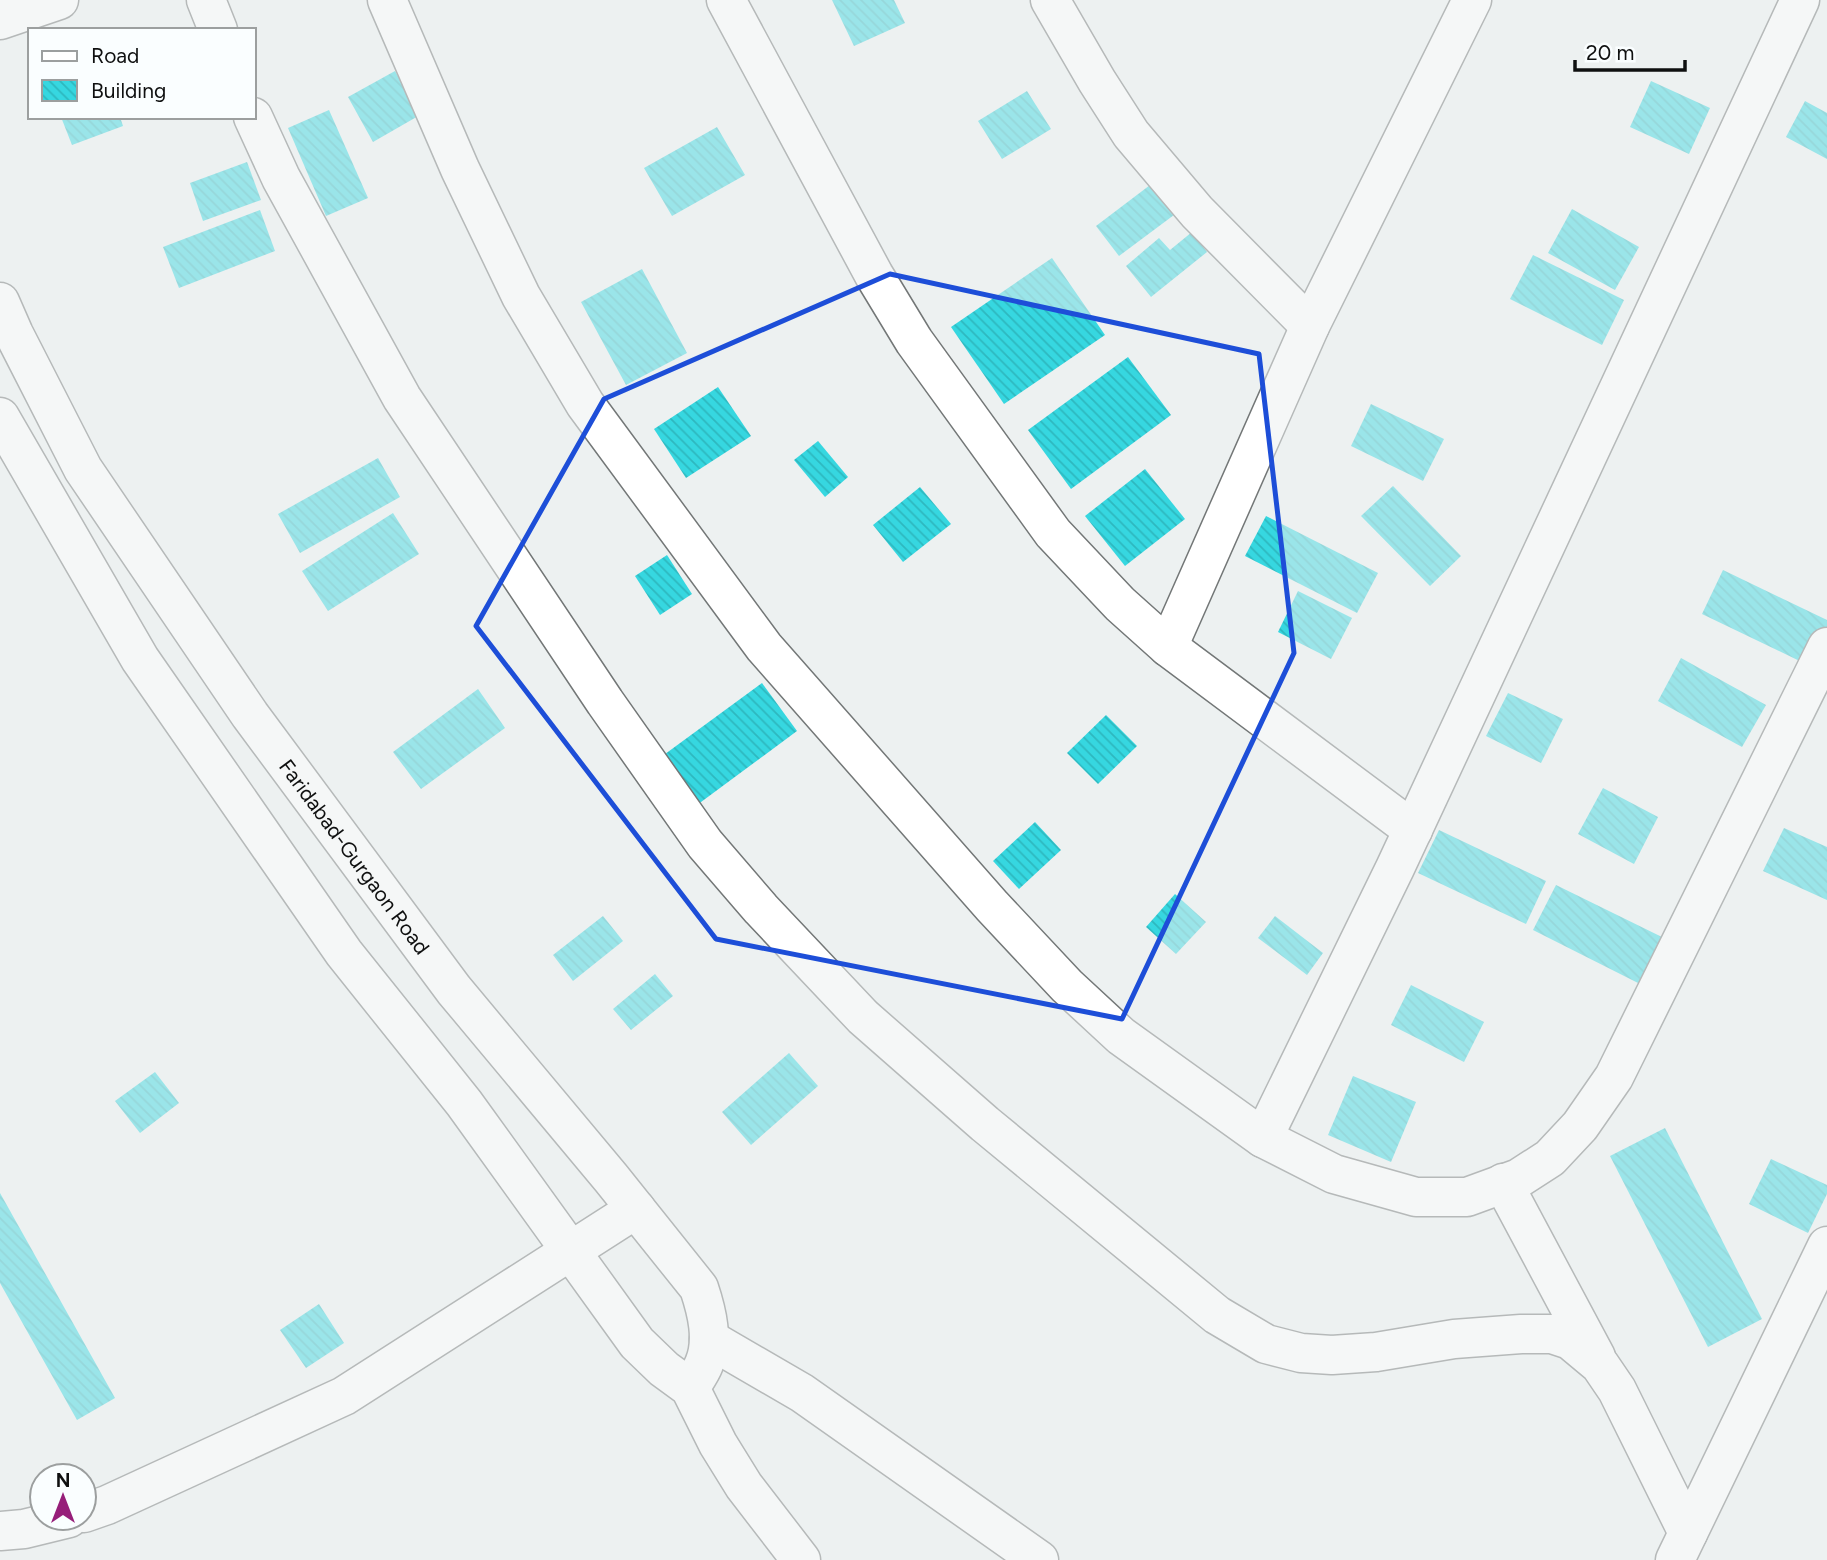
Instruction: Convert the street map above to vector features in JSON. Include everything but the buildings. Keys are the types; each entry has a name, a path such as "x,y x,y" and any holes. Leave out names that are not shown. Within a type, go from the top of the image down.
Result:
{"street":[{"path":"0,20 59,0"},
{"path":"206,0 217,28"},
{"path":"387,0 460,169 521,296 585,404 764,647 992,906 1067,986 1121,1036 1263,1138 1334,1174 1416,1197 1467,1197 1519,1178 1550,1158 1580,1126 1614,1077 1827,647"},
{"path":"726,0 874,275 914,341 1054,533 1120,604 1167,647 1413,830"},
{"path":"1050,0 1131,134 1197,212 1310,326"},
{"path":"1167,647 1310,326 1472,0"},
{"path":"1263,1138 1413,830 1800,0"},
{"path":"254,119 281,178 402,398 605,702 705,844 761,909 863,1017 985,1124 1217,1315 1266,1344 1301,1353 1332,1355 1376,1352 1454,1339 1552,1334 1570,1340 1600,1365"},
{"name":"Faridabad-Gurgaon Road","path":"5,324 83,469 250,715 454,990 699,1288 707,1310 709,1339 705,1363 690,1388"},
{"path":"0,417 140,659 344,953 464,1104 637,1343 664,1370 690,1388 718,1444 744,1486 801,1560"},
{"path":"1503,1183 1600,1365 1617,1390 1681,1546"},
{"path":"98,1508 344,1396 636,1209"},
{"path":"1681,1546 1827,1246"},
{"path":"709,1339 802,1393 1039,1560"},
{"path":"0,1531 28,1528"}],"highlighted area":[{"path":"890,274 1259,354 1294,653 1122,1019 716,939 476,626 604,399"}]}
